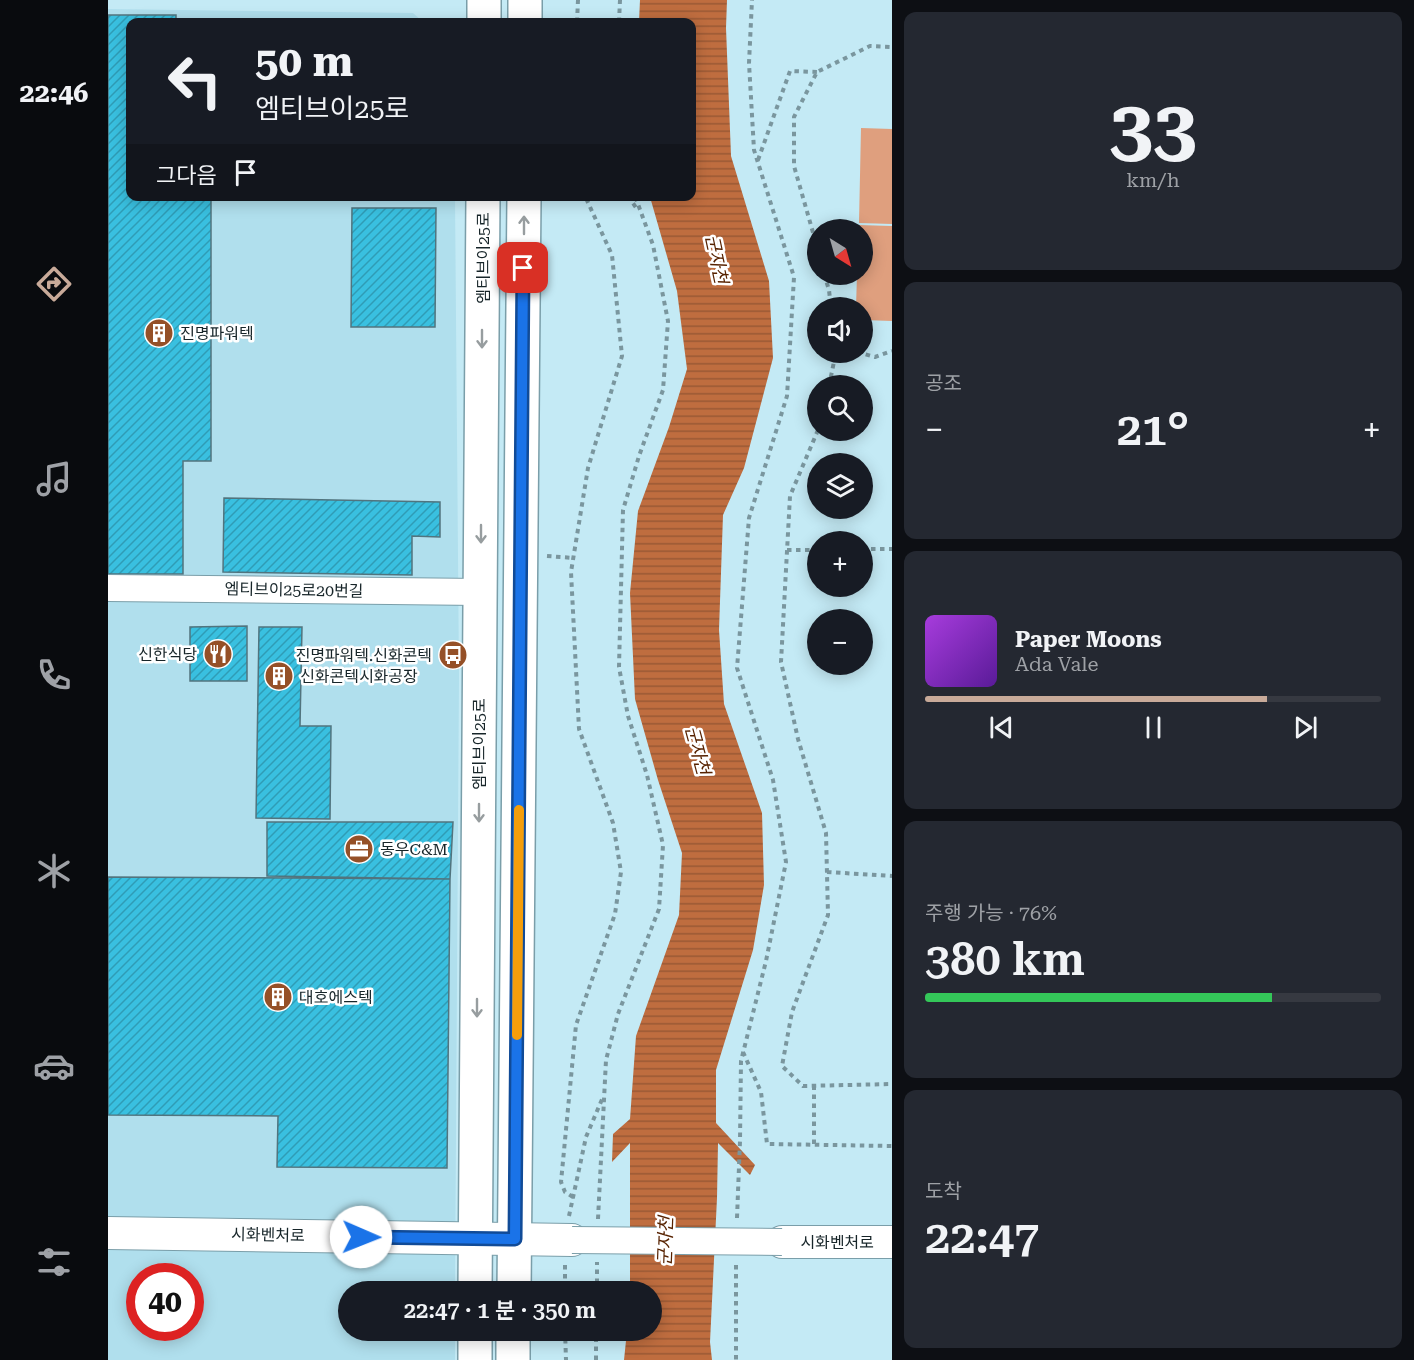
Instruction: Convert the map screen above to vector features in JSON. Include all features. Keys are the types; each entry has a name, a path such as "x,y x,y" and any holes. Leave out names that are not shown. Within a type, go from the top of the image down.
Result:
{"main road":[{"path":"484,0 484,18"},
{"path":"525,0 525,18"},
{"name":"엠티브이25로","path":"475,1281 483,201"},
{"path":"514,1281 524,201"},
{"path":"475,1341 475,1360"},
{"path":"513,1341 513,1360"}],"street":[{"name":"엠티브이25로20번길","path":"108,588 480,592"},
{"name":"시화벤처로","path":"108,1233 476,1238 578,1245"},
{"name":"시화벤처로","path":"782,1242 892,1242"},
{"path":"578,1245 782,1242"}],"path":[{"path":"577,18 578,0"},
{"path":"619,18 620,0"},
{"path":"738,1171 741,1061 766,961 786,862 773,780 738,668 749,518 787,396 794,277 754,150 749,63 752,0"},
{"path":"757,161 790,71 817,72 870,46 892,47"},
{"path":"809,219 794,166 794,117 817,72"},
{"path":"573,1197 565,1192 561,1182 576,1025 615,914 621,872 613,823 579,729 572,572 588,468 622,356 612,255 587,201"},
{"path":"632,201 641,214"},
{"path":"598,1221 606,1060 618,1014 659,909 663,845 648,775 628,716 619,667 623,510 639,456 663,390 668,321 653,245 637,201"},
{"path":"873,356 892,351"},
{"path":"813,441 790,496 781,662 798,739 826,833 828,915 792,1012 782,1066 802,1086 892,1084"},
{"path":"873,549 892,549"},
{"path":"787,550 807,550"},
{"path":"827,872 892,876"},
{"path":"743,1052 761,1092 767,1144 892,1146"},
{"path":"814,1086 814,1144"},
{"path":"593,1281 578,1245 573,1197 586,1137 605,1092"},
{"path":"565,1341 566,1360"},
{"path":"596,1341 596,1360"}],"shaded area":[{"path":"108,9 413,13 419,18 126,18 126,201 455,201 459,676 455,1281 338,1281 338,1341 455,1341 455,1360 108,1360"},
{"path":"861,128 892,129 892,224 873,223 873,219 859,219"},
{"path":"873,225 892,226 892,321 873,320 873,297 856,297 857,285 873,285"}],"water":[{"name":"군자천","path":"640,0 727,0 731,156 769,281 773,358 744,468 723,515 719,630 724,704 762,813 764,885 753,950 716,1070 716,1123 755,1165 750,1175 718,1143 710,1342 712,1360 624,1360 626,1341 662,1341 662,1281 630,1281 630,1143 612,1162 613,1134 630,1119 636,1036 679,915 682,853 635,699 630,593 638,511 669,427 687,369 677,291 651,201 696,201 696,18 639,18"}],"building":[{"name":"진명파워텍","path":"108,15 176,15 176,18 126,18 126,201 211,201 211,461 183,461 183,574 108,574"},
{"path":"352,208 436,208 435,327 351,327"},
{"path":"224,498 440,502 440,537 412,536 412,575 223,572"},
{"name":"신한식당","path":"247,626 247,681 190,681 190,627"},
{"name":"신화콘텍시화공장","path":"259,627 302,627 300,726 331,726 330,819 256,818"},
{"name":"동우C&M","path":"267,822 453,822 450,879 267,876"},
{"name":"대호에스텍","path":"108,877 450,879 447,1168 277,1167 278,1116 108,1115"}],"slow traffic":[{"path":"517,1035 519,810"}],"place":[{"name":"진명파워텍","path":"159,333"},
{"name":"신한식당","path":"218,654"},
{"name":"진명파워텍.신화콘텍","path":"453,655"},
{"name":"신화콘텍시화공장","path":"279,676"},
{"name":"동우C&M","path":"359,849"},
{"name":"대호에스텍","path":"278,997"}],"route":[{"path":"361,1237 515,1239 523,268"}]}
